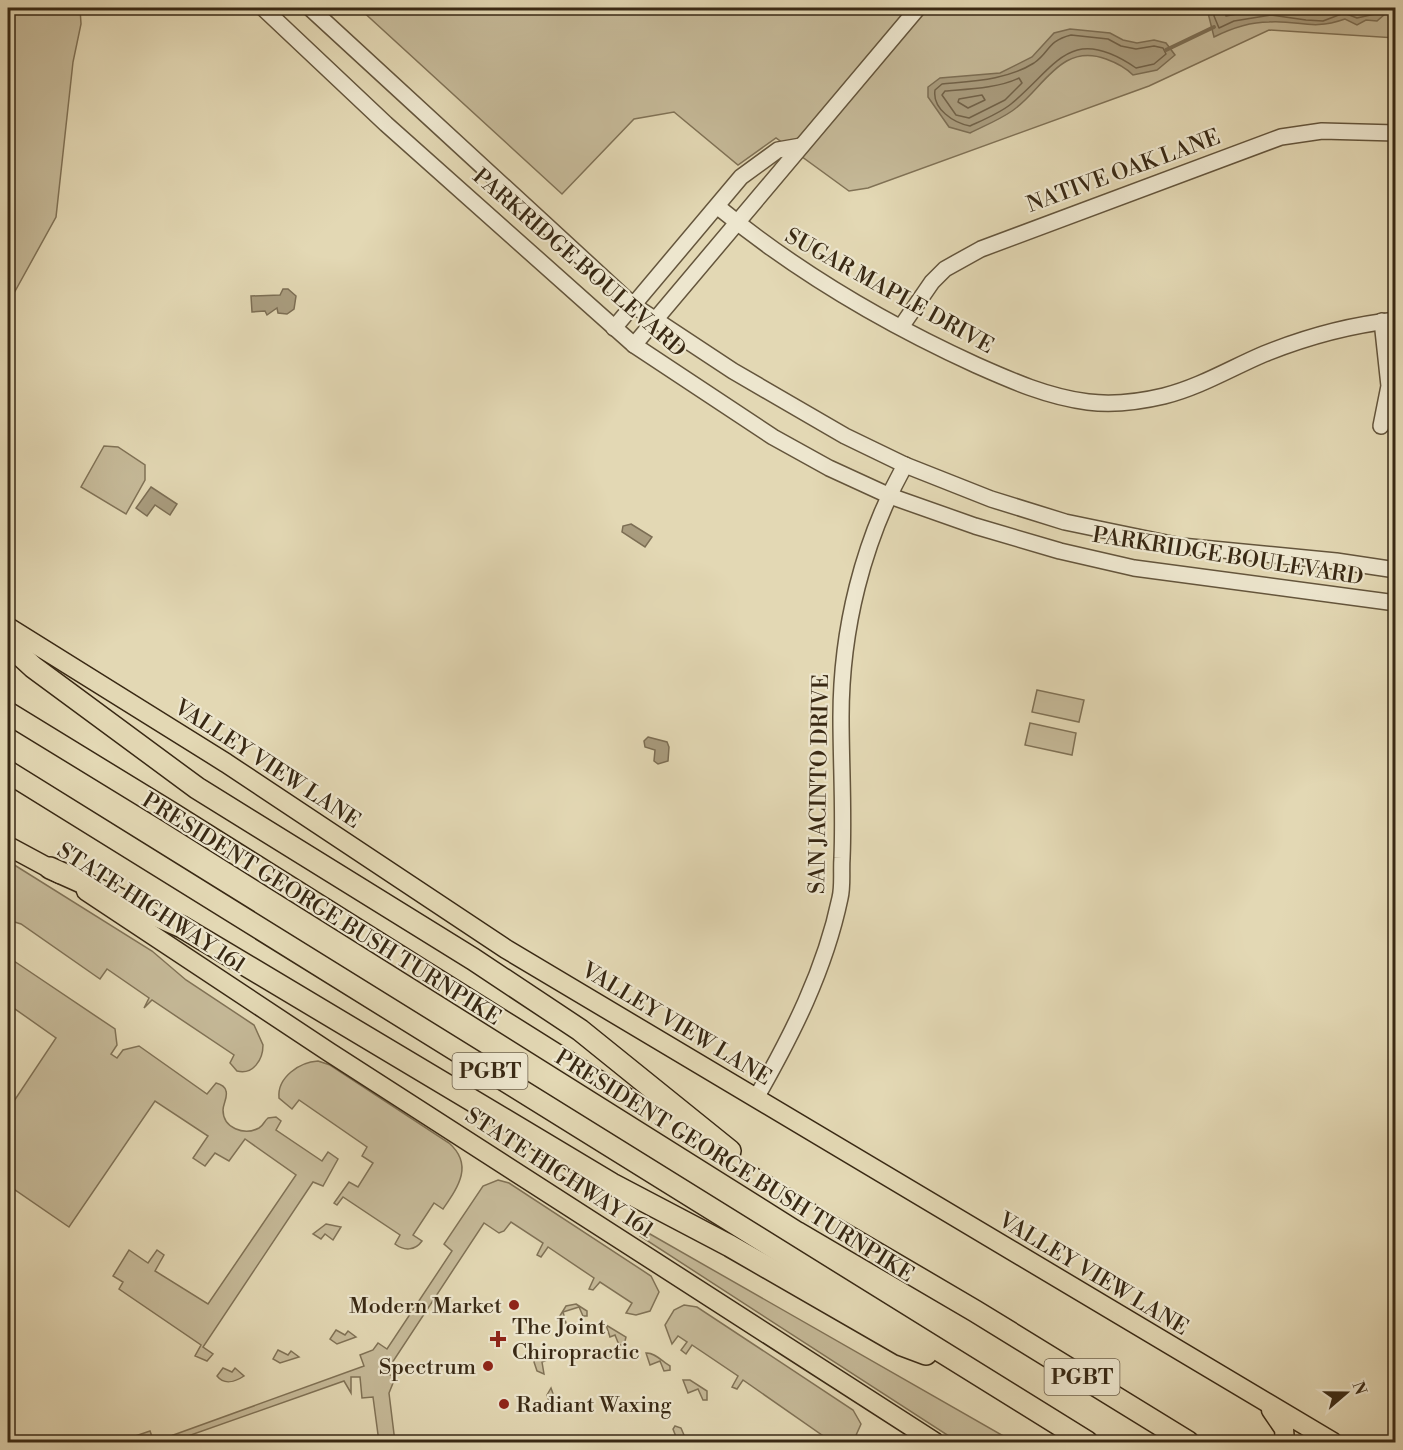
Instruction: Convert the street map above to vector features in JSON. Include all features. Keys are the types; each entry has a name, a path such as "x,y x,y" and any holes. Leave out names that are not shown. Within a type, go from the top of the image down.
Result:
{"highway":[{"path":"8,644 33,667 196,788 473,959 580,1030 808,1213"},
{"name":"PRESIDENT GEORGE BUSH TURNPIKE","path":"8,713 808,1213 975,1311 1188,1443"},
{"name":"PGBT","path":"8,772 1087,1443"},
{"path":"50,868 183,927 612,1184 730,1246 902,1345 971,1371"}],"main road":[{"name":"VALLEY VIEW LANE","path":"8,627 226,763 506,949 1333,1443"},
{"name":"STATE HIGHWAY 161","path":"11,848 50,868 338,1058 935,1443"},
{"path":"1266,1404 1284,1429 1286,1443"}],"street":[{"name":"PARKRIDGE BOULEVARD","path":"263,8 386,124 634,345 773,437 890,496 975,526 1134,568 1395,603"},
{"name":"PARKRIDGE BOULEVARD","path":"310,8 633,305 653,321 788,405 905,465 991,499 1087,527 1181,546 1336,561 1395,570"},
{"path":"634,345 918,8"},
{"name":"NATIVE OAK LANE","path":"901,327 922,294 945,269 1003,239 1281,137 1322,131 1395,133"},
{"path":"614,328 741,177 777,150 801,146"},
{"name":"SUGAR MAPLE DRIVE","path":"718,207 811,276 943,350 1033,389 1087,402 1116,403 1167,395 1214,378 1295,343 1389,321"},
{"path":"676,255 694,272"},
{"path":"1381,426 1389,378 1389,321"},
{"name":"SAN JACINTO DRIVE","path":"756,1098 787,1043 820,971 840,899 844,802 841,716 843,665 850,611 867,550 905,465"}],"shaded area":[{"path":"8,8 80,8 81,24 73,62 56,217 8,304"},
{"path":"359,8 1395,8 1396,38 1269,30 1149,86 868,188 849,191 776,138 738,165 674,112 634,119 562,194"},
{"path":"104,446 118,447 145,465 145,480 126,514 81,487"},
{"path":"1037,690 1084,700 1079,722 1032,712"},
{"path":"1030,723 1076,733 1072,755 1025,745"},
{"path":"8,861 152,951 186,980 254,1025 263,1045 263,1051 256,1065 248,1071 237,1071 230,1063 234,1055 152,1000 144,1008 149,998 107,969 100,979 21,924 8,920"},
{"path":"8,957 115,1029 117,1045 111,1054 117,1058 123,1050 139,1046 207,1094 216,1083 221,1085 226,1093 224,1116 230,1126 235,1129 253,1130 261,1127 268,1118 276,1117 281,1121 276,1130 322,1161 328,1152 338,1159 323,1186 313,1182 203,1347 213,1354 207,1361 195,1356 201,1345 119,1289 123,1282 113,1276 129,1250 148,1263 157,1250 164,1255 155,1271 208,1304 296,1175 245,1139 229,1161 215,1153 205,1166 193,1158 208,1136 155,1101 69,1227 8,1185 8,1110 56,1038 8,1004"},
{"path":"318,1061 330,1065 449,1143 457,1151 462,1168 458,1184 443,1209 434,1203 413,1235 422,1241 416,1247 406,1249 395,1244 400,1235 343,1197 337,1205 334,1203 349,1182 358,1187 373,1163 362,1156 367,1147 299,1100 292,1109 279,1098 279,1090 291,1072 304,1064"},
{"path":"498,1180 509,1183 651,1276 659,1292 650,1311 636,1315 626,1313 632,1303 600,1282 593,1290 589,1289 594,1278 548,1247 541,1257 537,1255 543,1243 511,1222 504,1231 499,1233 484,1223 386,1372 395,1378 389,1393 395,1442 379,1442 373,1397 362,1398 360,1377 351,1377 351,1393 344,1381 171,1442 154,1442 364,1366 360,1355 373,1350 378,1343 387,1349 452,1251 444,1244 483,1186"},
{"path":"326,1224 341,1227 333,1240 325,1234 321,1239 313,1234"},
{"path":"643,1230 1014,1442 958,1442 640,1236"},
{"path":"576,1304 587,1311 587,1316 583,1316 579,1307 563,1312 566,1323 559,1324 558,1319 566,1306"},
{"path":"684,1305 697,1307 853,1410 861,1424 853,1442 832,1442 743,1380 737,1389 732,1387 738,1376 692,1345 686,1354 681,1350 687,1342 678,1336 672,1344 665,1325 674,1310"},
{"path":"606,1325 626,1337 624,1345 619,1345 615,1335 610,1337"},
{"path":"336,1330 345,1335 348,1331 356,1337 337,1344 330,1339"},
{"path":"542,1349 547,1360 542,1362 544,1374 537,1371 534,1362 536,1353"},
{"path":"278,1350 288,1355 291,1351 299,1357 280,1363 273,1359"},
{"path":"646,1353 652,1354 670,1366 670,1370 664,1371 660,1361 650,1365"},
{"path":"223,1368 232,1372 235,1368 244,1376 233,1381 223,1381 217,1376"},
{"path":"683,1380 690,1380 707,1391 707,1400 703,1400 698,1389 688,1393"},
{"path":"551,1388 559,1411 552,1410 547,1395"},
{"path":"675,1426 681,1428 687,1442 678,1442 673,1429"},
{"path":"150,1431 154,1442 118,1442"}],"water":[{"path":"8,8 12,8 8,34"},
{"path":"1212,8 1392,8 1377,21 1366,20 1357,25 1345,19 1314,25 1262,22 1241,26 1214,37 1208,13"},
{"path":"1070,29 1110,33 1123,40 1137,43 1154,40 1166,43 1175,55 1157,70 1133,75 1106,59 1090,55 1076,57 1064,62 1053,71 1012,111 970,133 949,127 928,97 928,87 940,78 1000,73 1032,57 1054,33"},
{"path":"8,34 11,76 8,87"},
{"path":"283,289 288,289 296,296 294,309 287,314 278,313 277,308 267,315 265,311 252,312 251,296 280,295"},
{"path":"151,487 177,504 170,515 155,505 147,516 136,508"},
{"path":"631,524 652,537 645,547 622,532 623,526"},
{"path":"648,737 667,742 668,761 658,764 654,761 655,750 645,747 644,741"}],"waterway":[{"path":"1166,50 1214,27"}],"place":[{"name":"Modern Market","path":"514,1305"},
{"name":"The Joint Chiropractic","path":"498,1339"},
{"name":"Spectrum","path":"488,1366"},
{"name":"Radiant Waxing","path":"504,1404"}]}
